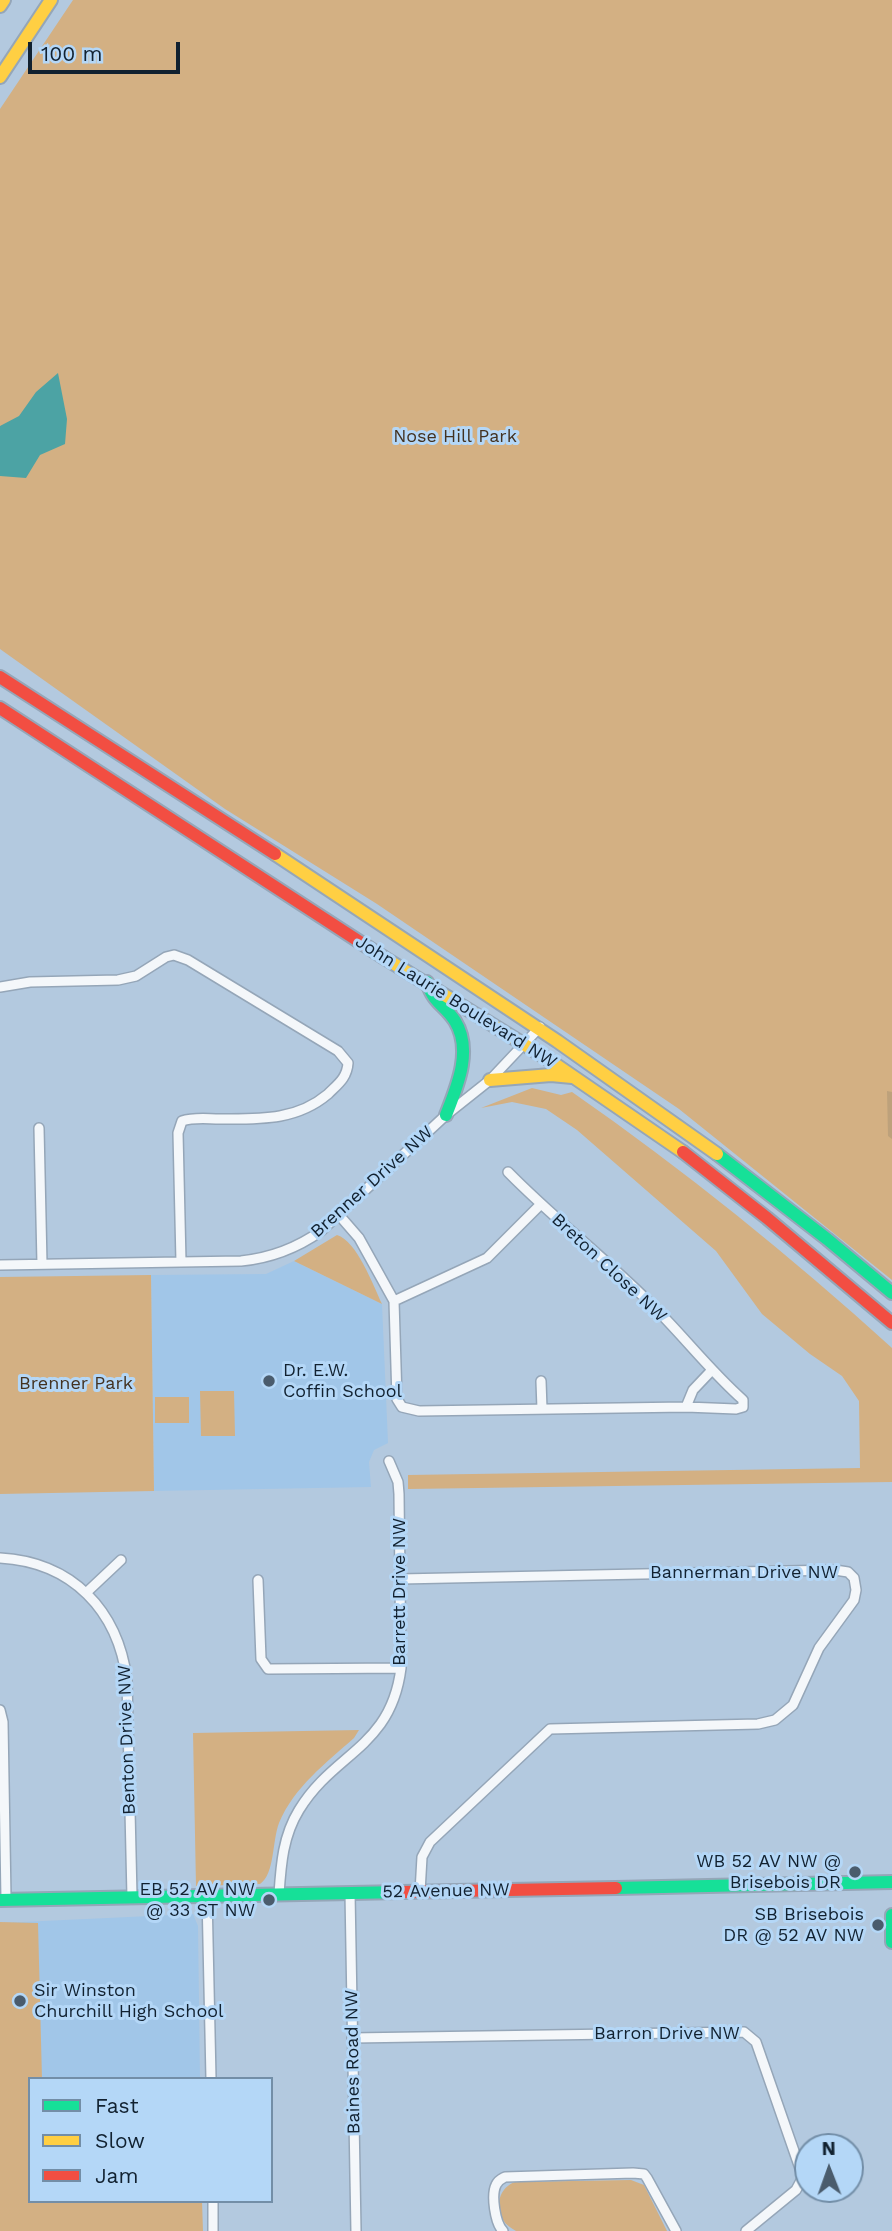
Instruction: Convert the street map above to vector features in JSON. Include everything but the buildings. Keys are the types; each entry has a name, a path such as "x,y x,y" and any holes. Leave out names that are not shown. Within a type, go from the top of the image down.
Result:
{"main road":[{"path":"0,6 4,0"},
{"path":"0,77 51,0"},
{"path":"0,665 76,724"},
{"name":"John Laurie Boulevard NW","path":"0,677 540,1027 706,1144 810,1224 892,1293"},
{"name":"John Laurie Boulevard NW","path":"2,710 574,1077 690,1158 782,1230 892,1323"},
{"path":"427,982 433,998 457,1025 462,1044 458,1080 446,1115"},
{"path":"490,1080 551,1075 574,1077"},
{"name":"52 Avenue NW","path":"3,1899 892,1882"},
{"path":"892,1915 892,1942"}],"street":[{"path":"0,987 30,982 126,979 174,955 188,960 345,1058 348,1063 344,1079 313,1105 295,1114 266,1119 194,1118 182,1121 178,1133 181,1262"},
{"name":"Brenner Drive NW","path":"0,1265 241,1261 281,1253 313,1237 339,1215 446,1115 490,1080 540,1027"},
{"path":"39,1128 42,1264"},
{"path":"508,1172 540,1205"},
{"name":"Breton Close NW","path":"339,1215 359,1238 394,1301 397,1399 402,1407 419,1411 743,1407 743,1400 651,1303 540,1205 487,1258 394,1301"},
{"path":"686,1407 693,1390 712,1370"},
{"path":"541,1381 542,1409"},
{"name":"Barrett Drive NW","path":"279,1894 282,1856 288,1831 295,1818 315,1789 381,1725 397,1692 401,1668 399,1494 398,1482 388,1461"},
{"name":"Benton Drive NW","path":"0,1558 45,1568 88,1592 116,1635 124,1657 127,1680 132,1897"},
{"path":"88,1592 121,1560"},
{"name":"Bannerman Drive NW","path":"400,1578 835,1570 848,1572 854,1578 856,1590 854,1600 819,1648 793,1705 783,1714 768,1723 758,1724 551,1729 430,1842 422,1857 420,1892"},
{"path":"258,1580 261,1660 268,1669 401,1668"},
{"path":"0,1710 3,1722 3,1899"},
{"name":"Baines Road NW","path":"350,1893 356,2231"},
{"path":"207,1895 211,2077"},
{"name":"Barron Drive NW","path":"352,2038 744,2032 756,2042 803,2177 796,2190 746,2231"},
{"path":"503,2231 496,2218 495,2189 496,2183 505,2177 633,2173 644,2174 677,2231"},
{"path":"212,2203 213,2231"}],"shaded area":[{"path":"58,373 67,419 65,444 40,455 26,478 0,476 0,426 19,416 36,392"},
{"path":"887,1091 892,1092 892,1139 888,1136"},
{"name":"Dr. E.W. Coffin School","path":"294,1261 382,1304 388,1443 374,1450 369,1462 371,1487 154,1491 151,1275 266,1274"},
{"path":"193,1914 198,1926 200,2077 28,2077 28,2203 46,2203 46,2231 0,2231 0,1923"}],"green space":[{"name":"Nose Hill Park","path":"73,0 892,0 892,1280 679,1109 377,904 225,809 0,649 0,109"},
{"path":"532,1088 561,1095 572,1092 614,1122 736,1215 892,1348 892,1482 408,1489 408,1475 860,1468 859,1401 842,1376 810,1354 762,1314 716,1251 577,1130 546,1109 512,1102 481,1108"},
{"path":"337,1235 358,1254 382,1304 294,1261"},
{"name":"Brenner Park","path":"151,1275 154,1491 0,1494 0,1277"},
{"path":"200,1391 234,1391 235,1436 201,1436"},
{"path":"155,1397 189,1397 189,1423 155,1423"},
{"path":"359,1730 354,1738 302,1787 285,1810 277,1830 268,1873 260,1884 196,1886 193,1733"},
{"name":"Sir Winston Churchill High School","path":"0,1922 38,1923 42,2077 28,2077 28,2203 202,2203 203,2231 0,2231"},
{"path":"631,2180 644,2185 667,2231 516,2231 500,2215 502,2193 515,2182"}],"traffic: fast":[{"path":"427,982 436,1000 455,1021 463,1044 461,1068 446,1115"},
{"path":"717,1154 892,1293"},
{"path":"616,1888 892,1882"},
{"path":"0,1900 402,1892"},
{"path":"892,1915 892,1942"}],"traffic: slow":[{"path":"0,6 4,0"},
{"path":"0,77 51,0"},
{"path":"275,854 557,1041 717,1154"},
{"path":"383,957 546,1058 683,1152"},
{"path":"490,1080 551,1075 572,1077"}],"traffic: jam":[{"path":"0,677 275,854"},
{"path":"0,708 383,957"},
{"path":"683,1152 767,1218 892,1323"},
{"path":"402,1892 616,1888"}],"place":[{"name":"Dr. E.W. Coffin School","path":"269,1381"},
{"name":"WB 52 AV NW @ Brisebois DR","path":"855,1872"},
{"name":"EB 52 AV NW @ 33 ST NW","path":"269,1900"},
{"name":"SB Brisebois DR @ 52 AV NW","path":"878,1925"},
{"name":"Sir Winston Churchill High School","path":"20,2001"}]}
